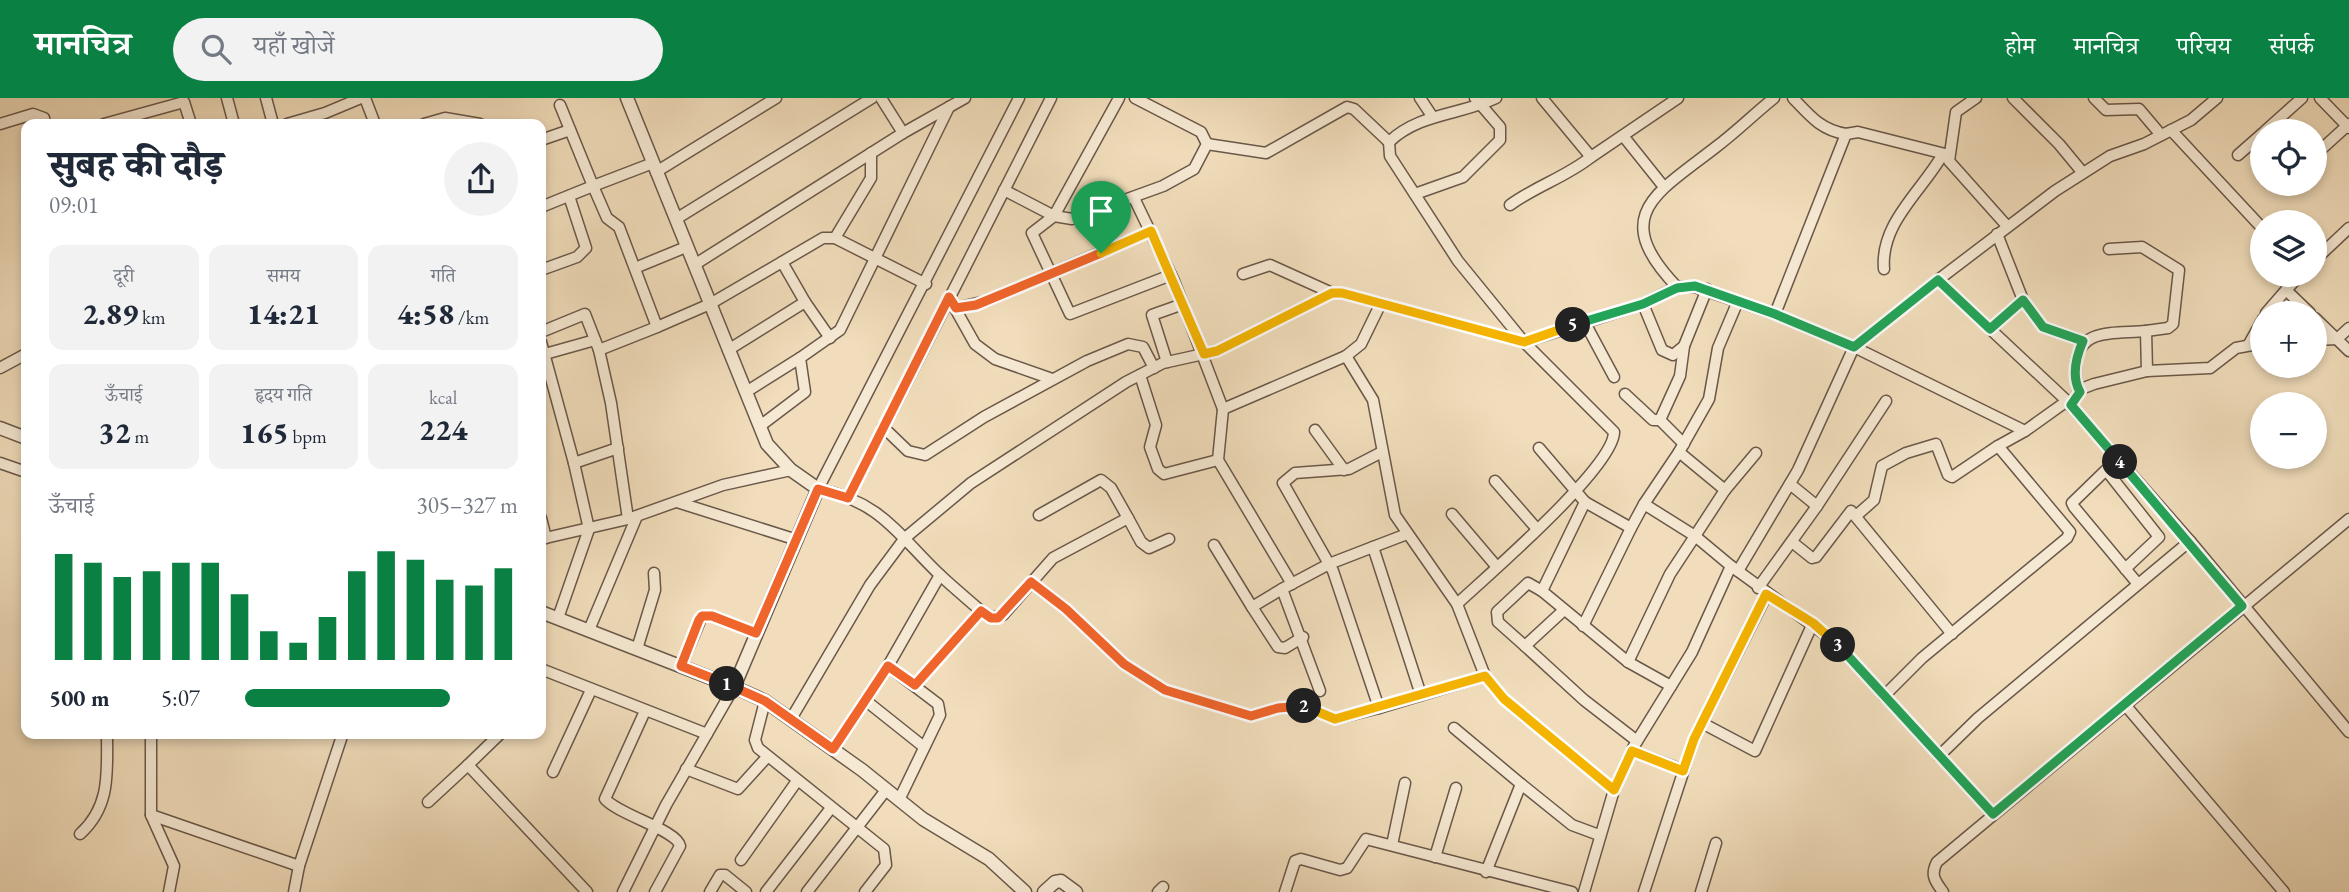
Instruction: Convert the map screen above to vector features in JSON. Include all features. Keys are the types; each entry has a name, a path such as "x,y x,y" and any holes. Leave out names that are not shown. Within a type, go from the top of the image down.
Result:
{"street":[{"path":"227,98 233,119"},
{"path":"266,98 272,119"},
{"path":"304,119 363,98 373,119"},
{"path":"627,98 767,444 791,470 824,490 874,509 940,575 991,618 998,618 1054,558 1128,518"},
{"path":"546,205 593,186 655,167 776,98"},
{"path":"676,219 872,98"},
{"path":"881,98 903,133"},
{"path":"694,265 903,133 965,98"},
{"path":"623,892 654,828 734,687 794,539 824,490 1019,98"},
{"path":"845,497 1051,98"},
{"path":"1119,98 1054,216 1032,233 1070,314 1171,275"},
{"path":"1135,98 1201,132 1208,144"},
{"path":"1420,98 1432,117"},
{"path":"1389,142 1432,117 1496,98"},
{"path":"1542,98 1591,157"},
{"path":"1510,205 1533,188 1567,174 1678,98"},
{"path":"1677,288 1661,270 1646,245 1643,216 1650,201 1774,98"},
{"path":"1793,98 1817,123 1829,131 1846,134 1858,132 1947,154"},
{"path":"1884,269 1883,253 1898,218 1947,154 1956,112 1976,98"},
{"path":"2012,98 2059,144 2082,173"},
{"path":"2094,98 2106,110 2139,109 2250,216"},
{"path":"1584,892 1614,790 1635,746 1692,652 1735,569 1790,484 1854,347 2007,226 2082,173 2110,156 2166,133 2200,114 2217,98"},
{"path":"2279,119 2302,98"},
{"path":"2320,98 2348,126 2327,144"},
{"path":"122,119 184,102 189,119"},
{"path":"1415,194 1463,177 1500,140 1500,127 1478,102"},
{"path":"559,105 607,218 619,226 657,327"},
{"path":"746,392 840,330 949,107"},
{"path":"1208,144 1266,153 1347,107 1354,109 1389,142 1390,156 1458,261 1524,342 1614,432 1611,444 1577,492 1457,604"},
{"path":"0,124 33,114 44,119"},
{"path":"546,138 570,130"},
{"path":"1775,314 1846,134"},
{"path":"1624,137 1664,187"},
{"path":"1004,190 1054,216 1072,219 1134,198 1194,169 1208,144"},
{"path":"2238,155 2250,144"},
{"path":"835,238 871,178 872,153"},
{"path":"1947,154 1958,174 2007,226"},
{"path":"546,268 577,257 586,248 569,196"},
{"path":"1134,198 1171,275 1204,354 1223,409 1218,460 1287,587 1320,691"},
{"path":"2327,249 2349,228"},
{"path":"956,308 976,305 1151,231"},
{"path":"1997,234 2023,300 2043,327 2083,341"},
{"path":"546,354 597,346 657,327 710,304 823,238 835,238 926,284"},
{"path":"635,268 686,247"},
{"path":"2080,392 2076,386 2076,359 2083,341 2092,336 2168,328 2173,324 2179,270 2142,247 2109,249"},
{"path":"782,262 830,338"},
{"path":"1243,274 1270,265 1332,293 1381,303 1524,342 1643,304 1677,288 1707,289 1854,347 2025,431"},
{"path":"1938,280 2069,403 2347,726"},
{"path":"2276,301 2289,287"},
{"path":"1660,420 1681,376 1684,346 1707,289"},
{"path":"2286,290 2298,301"},
{"path":"791,719 870,585 905,538 971,483 1055,425 1140,375 1167,362 1217,351 1332,293"},
{"path":"949,297 975,344 995,359 1052,379"},
{"path":"1990,329 2023,300"},
{"path":"1583,626 1631,527 1682,448 1709,399 1718,348 1738,301"},
{"path":"728,349 805,302"},
{"path":"1223,409 1346,356 1366,336 1381,303"},
{"path":"1167,362 1152,315 1183,304"},
{"path":"1643,304 1662,349 1673,355 1684,346"},
{"path":"546,330 585,314 597,346 632,517 589,630"},
{"path":"1584,321 1614,377"},
{"path":"2327,339 2337,339 2349,328"},
{"path":"2327,329 2349,351"},
{"path":"2146,331 2147,371"},
{"path":"883,427 908,451 925,455 1052,379 1133,342 1143,347 1154,368"},
{"path":"1857,515 1874,499 1882,466 1906,453 1936,444 1948,475 1952,477 2069,403 2080,392 2094,384 2147,371 2210,368 2236,348 2249,344"},
{"path":"1346,356 1373,400 1395,515 1457,604 1485,676 1504,699 1614,790"},
{"path":"0,368 21,357"},
{"path":"546,358 589,529 558,618"},
{"path":"760,426 805,392 800,358"},
{"path":"1140,375 1156,425 1150,447 1158,469 1164,474 1218,460"},
{"path":"1625,394 1653,420 1660,420"},
{"path":"1644,892 1683,771 1762,591 1886,401"},
{"path":"1660,420 1682,448 1725,490"},
{"path":"0,428 21,436"},
{"path":"1315,430 1344,470"},
{"path":"1884,695 2067,538 2070,532 1998,446"},
{"path":"574,463 618,448"},
{"path":"1539,448 1585,502 1631,527"},
{"path":"1379,708 1329,564 1283,483 1295,473 1344,470 1382,452"},
{"path":"1628,662 1670,574 1725,490 1756,453"},
{"path":"0,463 21,470"},
{"path":"546,538 632,517 723,485 791,470"},
{"path":"2125,569 2159,537 2106,470 2072,503 2125,569 2138,584"},
{"path":"1039,516 1101,480 1111,488 1141,542 1149,548 1169,539"},
{"path":"1494,481 1537,529"},
{"path":"1790,484 1817,506"},
{"path":"677,502 794,539"},
{"path":"1542,591 1585,502"},
{"path":"1644,504 1695,536 1762,591 1813,623 1834,641 1993,814"},
{"path":"1792,542 1812,558 1816,557 1848,512 1857,515 1952,634"},
{"path":"1452,514 1497,566"},
{"path":"1944,892 1933,878 1932,870 1937,862 2349,519"},
{"path":"1252,607 1329,564 1407,534"},
{"path":"1939,756 1978,718 2190,541"},
{"path":"1214,545 1278,647 1285,648 1303,637"},
{"path":"1373,547 1421,695"},
{"path":"637,649 655,590 654,573"},
{"path":"833,749 888,666 940,575"},
{"path":"1031,582 1066,609 1124,664 1165,690 1251,716 1278,708 1304,706 1335,719 1485,676"},
{"path":"1671,686 1628,662 1542,591 1528,583 1497,612 1498,622 1635,746 1683,771"},
{"path":"1525,646 1564,610"},
{"path":"915,685 981,611"},
{"path":"546,614 765,701 833,749 923,819 989,859 1025,892"},
{"path":"681,666 702,616 712,616 756,633"},
{"path":"1702,723 1755,751 1813,623"},
{"path":"888,666 915,685 940,709 899,800"},
{"path":"546,671 706,734"},
{"path":"553,772 591,690"},
{"path":"765,701 755,744 767,757 884,849 886,865 864,892"},
{"path":"865,701 924,747"},
{"path":"2126,706 2284,892"},
{"path":"645,711 605,799 654,828 676,836 680,846 655,892"},
{"path":"1454,728 1572,825 1600,835"},
{"path":"80,834 98,816 103,804 107,739"},
{"path":"151,739 150,815 174,866 169,892"},
{"path":"294,892 299,866 342,739"},
{"path":"428,802 494,739"},
{"path":"687,769 738,789 767,757"},
{"path":"468,765 587,892"},
{"path":"741,860 797,781"},
{"path":"1392,845 1405,783"},
{"path":"1486,872 1521,784"},
{"path":"1435,857 1456,789"},
{"path":"807,892 886,790"},
{"path":"766,892 831,808"},
{"path":"150,815 299,866"},
{"path":"1284,892 1295,861 1301,859 1340,870 1352,864 1361,843 1366,839 1572,892"},
{"path":"1701,892 1716,843"},
{"path":"710,892 720,875 725,875 746,892"},
{"path":"1044,892 1055,882 1061,881 1076,892"}],"route":[{"path":"1151,231 1204,354 1217,351 1332,293 1342,293 1524,342 1643,304 1677,288 1695,286 1775,314 1854,347 1938,280 1990,329 2023,300 2043,327 2083,341 2076,359 2075,373 2076,386 2080,392 2071,405 2190,541 2242,606 2122,710 1993,814 1834,641 1813,623 1766,594 1694,739 1683,771 1632,751 1614,790 1504,699 1485,676 1335,719 1327,718 1304,706 1278,708 1251,716 1165,690 1133,672 1066,609 1031,582 998,618 991,618 981,611 915,685 888,666 833,749 765,701 681,666 702,616 712,616 756,633 794,539 818,489 848,498 949,297 956,308 976,305 1101,253 1151,231"}]}
